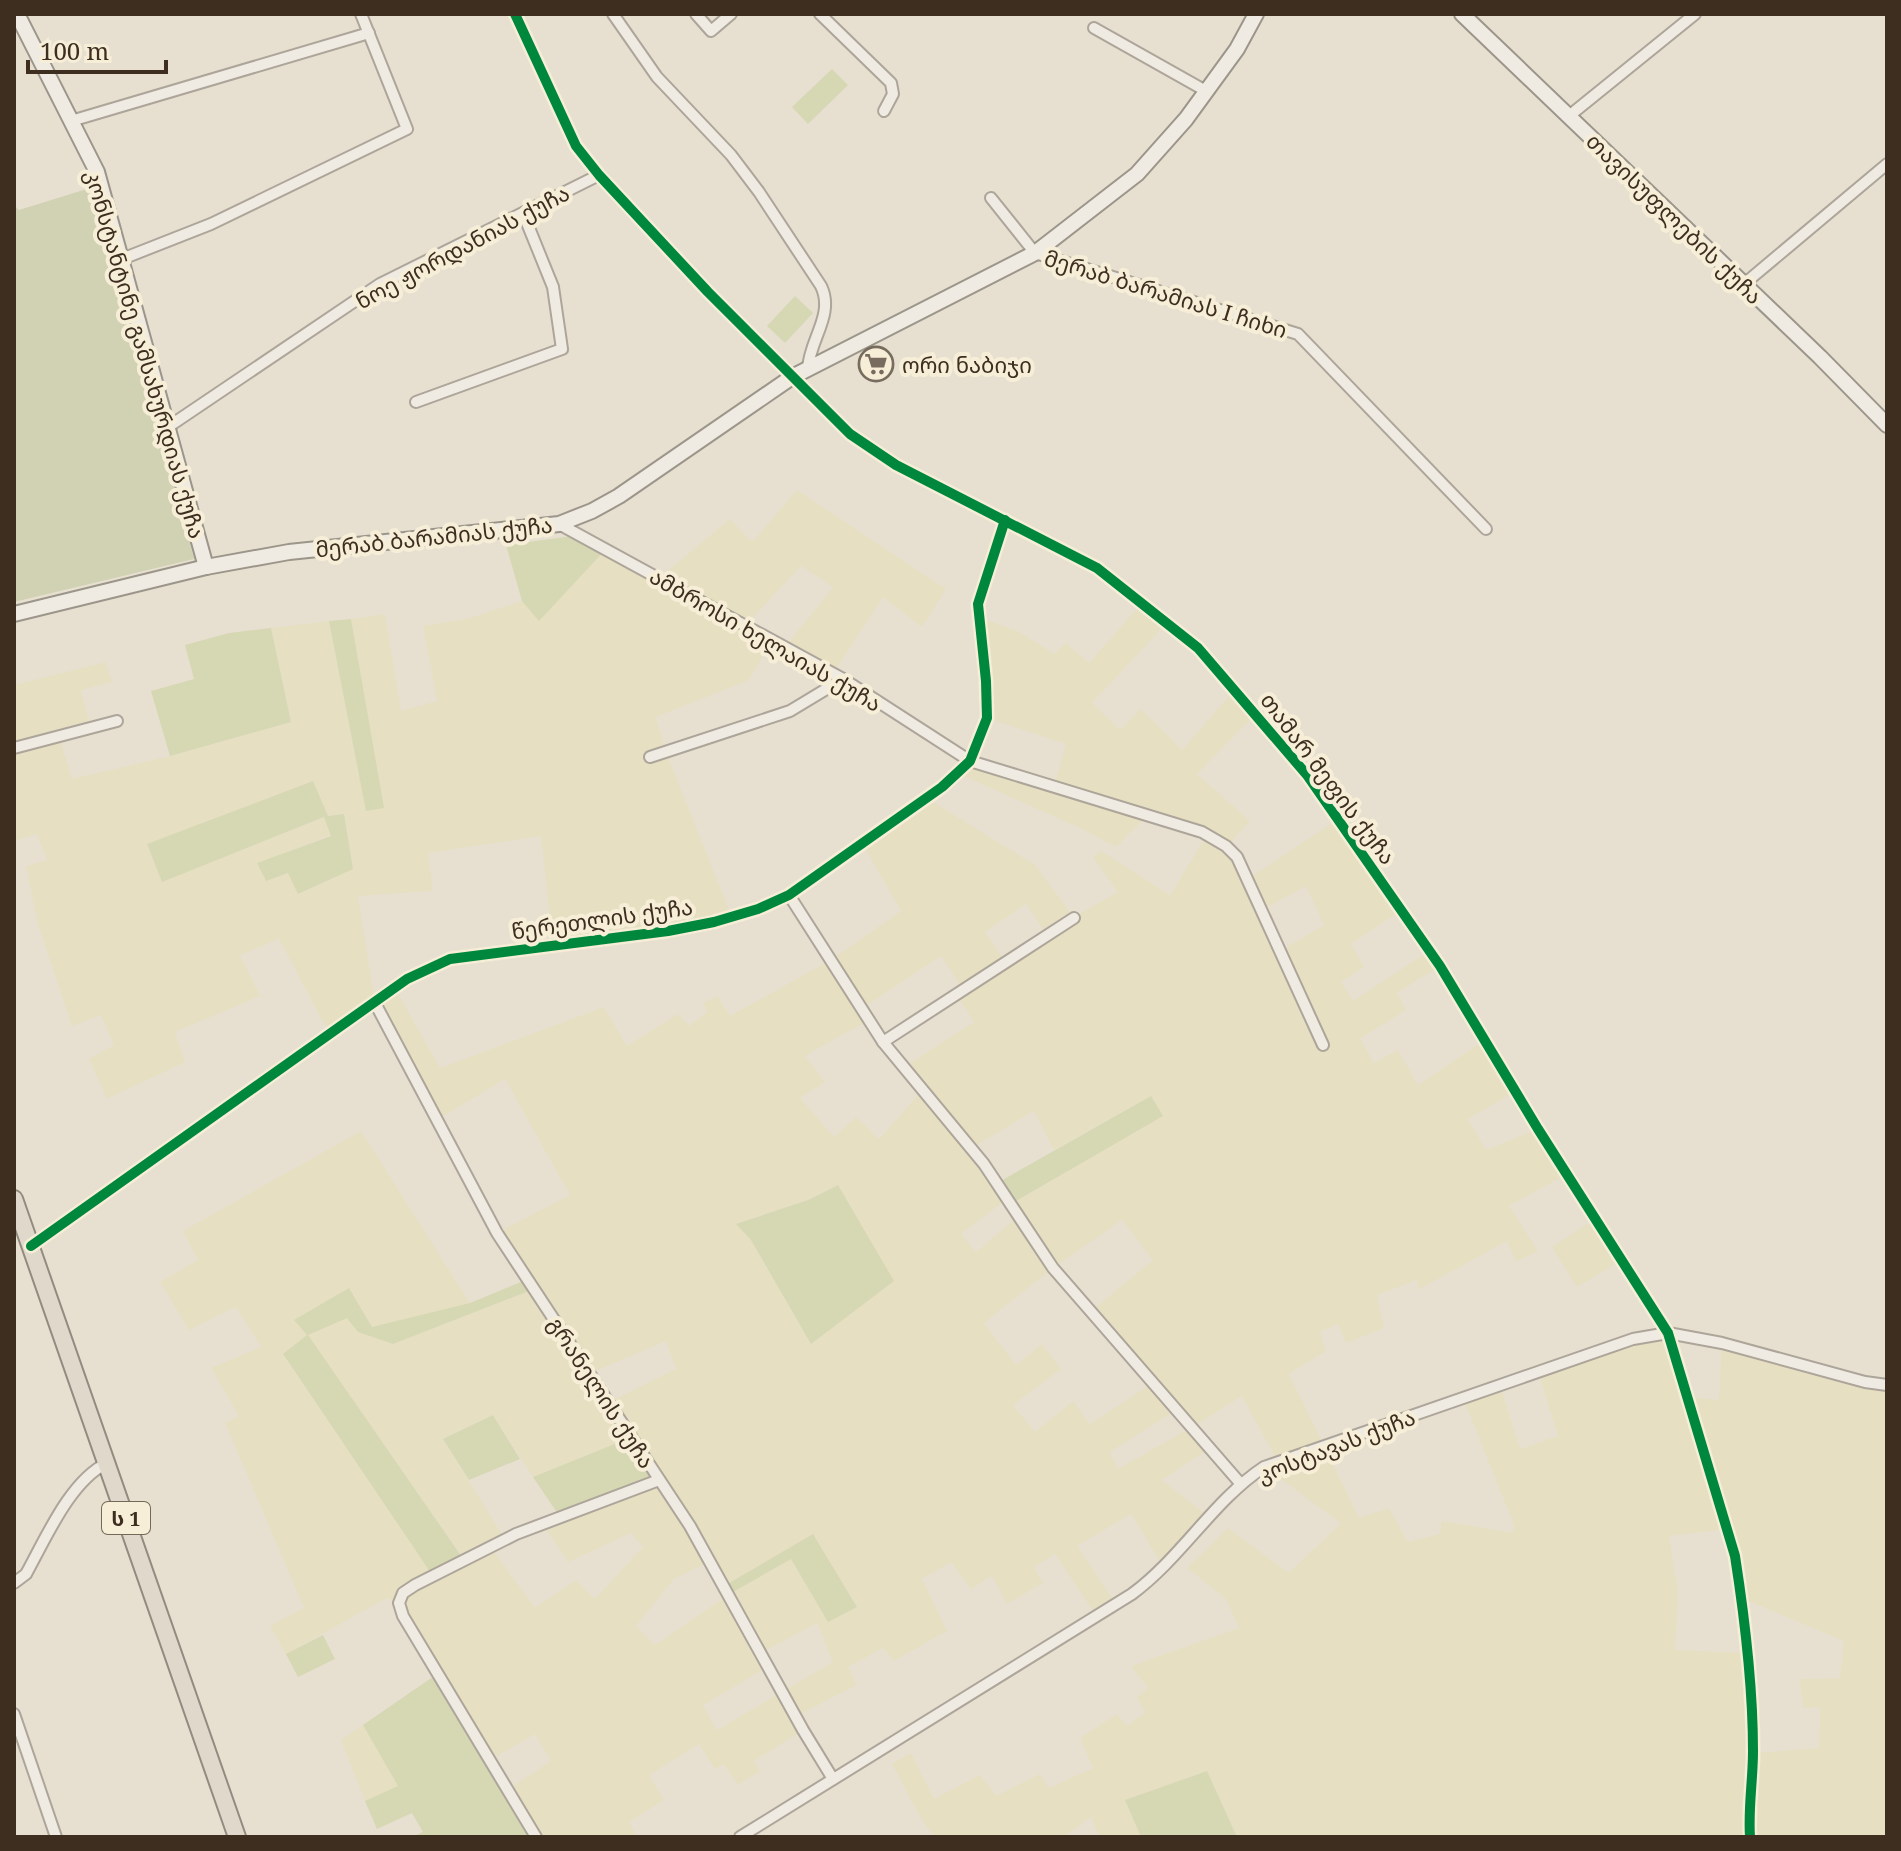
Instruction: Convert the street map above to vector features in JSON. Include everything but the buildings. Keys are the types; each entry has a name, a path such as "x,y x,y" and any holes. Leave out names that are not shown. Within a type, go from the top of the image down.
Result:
{"highway":[{"name":"ს 1","path":"14,1199 237,1837"}],"main road":[{"name":"მერაბ ბარამიას ქუჩა","path":"14,614 206,567 289,552 559,524 592,511 808,369 1035,253 1137,174 1186,119 1237,49 1256,14"},
{"name":"თავისუფლების ქუჩა","path":"1462,14 1887,425"},
{"name":"კონსტანტინე გამსახურდიას ქუჩა","path":"17,20 97,172 206,567"}],"street":[{"path":"122,259 211,224 407,129 361,14"},
{"name":"თამარ მეფის ქუჩა","path":"515,14 576,146 708,292 850,434 896,465 1097,568 1198,648 1307,775 1440,966 1538,1129 1668,1333 1735,1556 1748,1653 1753,1753 1750,1837"},
{"path":"613,14 657,77 731,155 821,286 826,296 826,310 809,352 808,369"},
{"path":"696,14 711,31 731,14"},
{"path":"820,14 891,83 893,94 884,111"},
{"path":"1569,116 1695,14"},
{"path":"1094,28 1206,91"},
{"path":"71,121 369,33"},
{"path":"1744,284 1887,164"},
{"name":"ნოე ჟორდანიას ქუჩა","path":"168,427 380,284 599,175"},
{"path":"991,198 1035,253"},
{"path":"416,402 562,349 553,287 523,213"},
{"name":"მერაბ ბარამიას I ჩიხი","path":"1035,253 1298,334 1486,529"},
{"name":"წერეთლის ქუჩა","path":"31,1246 407,979 450,959 668,931 758,909 789,895 942,787 970,761 987,718 978,604 1005,520"},
{"name":"ამბროსი ხელაიას ქუჩა","path":"559,524 843,679 970,761 1202,832 1226,846 1237,857 1323,1045"},
{"path":"650,757 790,711 843,679"},
{"path":"14,748 117,721"},
{"path":"789,895 883,1042 984,1164 1053,1268 1240,1483"},
{"path":"883,1042 1074,918"},
{"name":"გრანელის ქუჩა","path":"375,1003 497,1233 690,1526 833,1779"},
{"name":"კოსტავას ქუჩა","path":"740,1837 1132,1594 1164,1568 1240,1483 1264,1467 1633,1339 1668,1333 1722,1343 1865,1382 1887,1385"},
{"path":"14,1583 26,1574 74,1492 94,1469 107,1463"},
{"path":"536,1837 403,1616 399,1603 403,1593 415,1585 516,1534 659,1480"},
{"path":"14,1714 56,1837"}],"shaded area":[{"path":"797,490 946,589 922,627 883,597 833,674 785,647 833,587 801,566 746,625 772,641 749,680 656,717 666,752 732,917 668,931 553,946 541,836 428,853 433,891 358,896 375,1002 395,988 440,1068 604,1007 627,1046 678,1014 689,1026 707,1012 703,1003 717,996 730,1016 831,960 901,911 862,843 927,798 1035,865 1074,917 1118,892 1093,857 1101,851 1170,895 1207,835 1202,832 1148,815 1116,847 957,773 970,761 1054,786 1066,744 987,718 978,617 1020,632 1054,654 1066,643 1089,663 1142,603 1167,623 1092,703 1120,730 1141,709 1182,750 1235,689 1257,713 1197,774 1250,821 1227,846 1237,857 1247,880 1338,819 1402,910 1351,944 1364,967 1341,982 1353,1001 1429,951 1440,966 1397,993 1406,1010 1360,1039 1374,1063 1398,1050 1418,1085 1486,1039 1516,1091 1468,1119 1486,1150 1538,1129 1567,1174 1509,1206 1538,1251 1516,1262 1507,1241 1418,1290 1417,1280 1377,1295 1384,1328 1346,1343 1338,1324 1320,1332 1326,1351 1289,1374 1359,1518 1389,1508 1408,1542 1440,1534 1442,1521 1513,1533 1514,1525 1463,1398 1500,1385 1520,1449 1558,1436 1538,1372 1633,1339 1668,1333 1688,1397 1719,1400 1722,1343 1865,1382 1887,1385 1887,1837 1237,1837 1207,1771 1125,1800 1141,1837 1099,1837 1091,1817 1064,1837 934,1837 892,1764 911,1753 934,1799 980,1775 996,1796 1040,1774 1049,1788 1093,1768 1080,1738 1117,1714 1127,1726 1145,1713 1137,1697 1148,1688 1131,1666 1239,1628 1226,1599 1187,1568 1228,1528 1289,1573 1341,1523 1264,1467 1278,1462 1242,1396 1191,1428 1209,1449 1162,1480 1209,1517 1164,1568 1131,1514 1077,1546 1116,1604 1097,1617 1055,1554 1034,1567 1043,1583 1007,1604 992,1576 971,1589 951,1562 922,1579 947,1631 894,1661 883,1648 848,1667 857,1685 796,1716 803,1730 754,1761 760,1771 738,1785 724,1764 715,1769 699,1744 649,1775 664,1800 629,1822 638,1837 536,1837 507,1790 551,1761 535,1734 489,1761 403,1616 399,1603 387,1598 286,1654 270,1626 304,1608 225,1423 239,1416 211,1368 261,1347 236,1307 189,1330 160,1282 198,1260 183,1231 361,1131 470,1303 372,1328 349,1288 295,1320 308,1335 347,1317 358,1332 393,1344 534,1289 497,1233 570,1195 505,1079 437,1120 376,1004 330,1035 279,939 240,955 260,996 175,1032 185,1062 107,1099 89,1059 114,1045 101,1015 72,1026 38,924 26,866 47,860 37,834 14,841 14,753 19,752 14,734 14,685 106,662 112,682 81,690 89,721 57,729 72,779 170,756 291,722 271,628 329,621 366,810 383,808 351,619 385,614 401,711 437,701 423,626 470,618 522,601 539,620 606,549 659,578 730,519 752,542","holes":["313,781 328,816 344,814 353,869 299,894 289,873 266,881 258,863 331,835 325,817 162,881 147,845","1306,886 1324,925 1280,951 1261,911","1026,904 1047,935 1006,962 985,932","941,956 963,989 956,994 974,1022 904,1067 923,1090 879,1139 856,1117 834,1137 800,1098 825,1082 805,1056 869,1020 863,1008","1151,1096 1162,1116 1011,1204 1018,1216 976,1252 961,1234 1007,1199 972,1148 1034,1111 1054,1150","838,1185 893,1281 811,1344 751,1240 736,1224 808,1200","1122,1220 1153,1260 1090,1312 1151,1384 1090,1424 1073,1401 1035,1432 1013,1405 1061,1369 1042,1344 1016,1365 984,1323 1053,1268","307,1336 464,1560 433,1575 283,1355","666,1341 676,1369 609,1402 591,1373","1175,1411 1190,1428 1118,1469 1110,1452","493,1415 533,1477 632,1437 659,1479 542,1524 568,1562 631,1533 643,1547 595,1599 576,1580 535,1608 491,1547 505,1539 443,1439","1727,1529 1735,1556 1741,1598 1844,1641 1840,1678 1800,1679 1803,1708 1820,1707 1819,1748 1753,1753 1748,1653 1675,1650 1678,1591 1669,1536","813,1535 857,1606 828,1621 791,1559 728,1595 655,1645 636,1626 674,1579 709,1562 724,1586","817,1623 833,1662 717,1730 703,1705 768,1667 761,1653"]},
{"path":"1595,1219 1622,1260 1577,1287 1552,1247"},
{"path":"363,1725 399,1787 365,1801 341,1740"}],"green space":[{"path":"832,69 848,85 808,124 792,107"},
{"path":"90,188 117,261 194,559 14,602 14,205 19,210"},
{"path":"795,296 813,313 785,343 767,326"},
{"path":"580,535 606,549 539,621 522,601 506,545"},
{"path":"351,619 384,808 366,811 329,621"},
{"path":"271,628 291,722 170,756 151,691 194,679 185,645 229,633"},
{"path":"313,781 328,816 344,814 353,869 298,894 288,873 266,881 257,863 331,836 324,817 162,882 147,844"},
{"path":"1151,1096 1163,1116 1011,1204 997,1183"},
{"path":"838,1185 894,1281 811,1344 751,1240 736,1224 808,1200"},
{"path":"528,1279 534,1289 393,1344 358,1332 347,1318 308,1335 464,1560 433,1576 283,1354 307,1335 294,1320 349,1288 372,1327 470,1303"},
{"path":"493,1415 520,1459 469,1480 443,1439"},
{"path":"632,1437 659,1480 560,1517 533,1477"},
{"path":"813,1534 857,1607 828,1622 791,1559 728,1595 724,1586"},
{"path":"323,1635 335,1659 298,1677 286,1654"},
{"path":"437,1674 536,1837 411,1837 423,1832 412,1813 377,1829 365,1801 398,1786 363,1725"},
{"path":"1207,1771 1237,1837 1141,1837 1125,1800"}],"cycle path":[{"path":"515,14 576,146 708,292 850,434 896,465 1097,568 1198,648 1307,775 1440,966 1538,1129 1668,1333 1735,1556 1752,1702 1750,1837"},
{"path":"31,1246 407,979 450,959 668,931 758,909 789,895 942,787 970,761 987,718 978,604 1005,520"}],"place":[{"name":"ორი ნაბიჯი","path":"876,364"}]}
